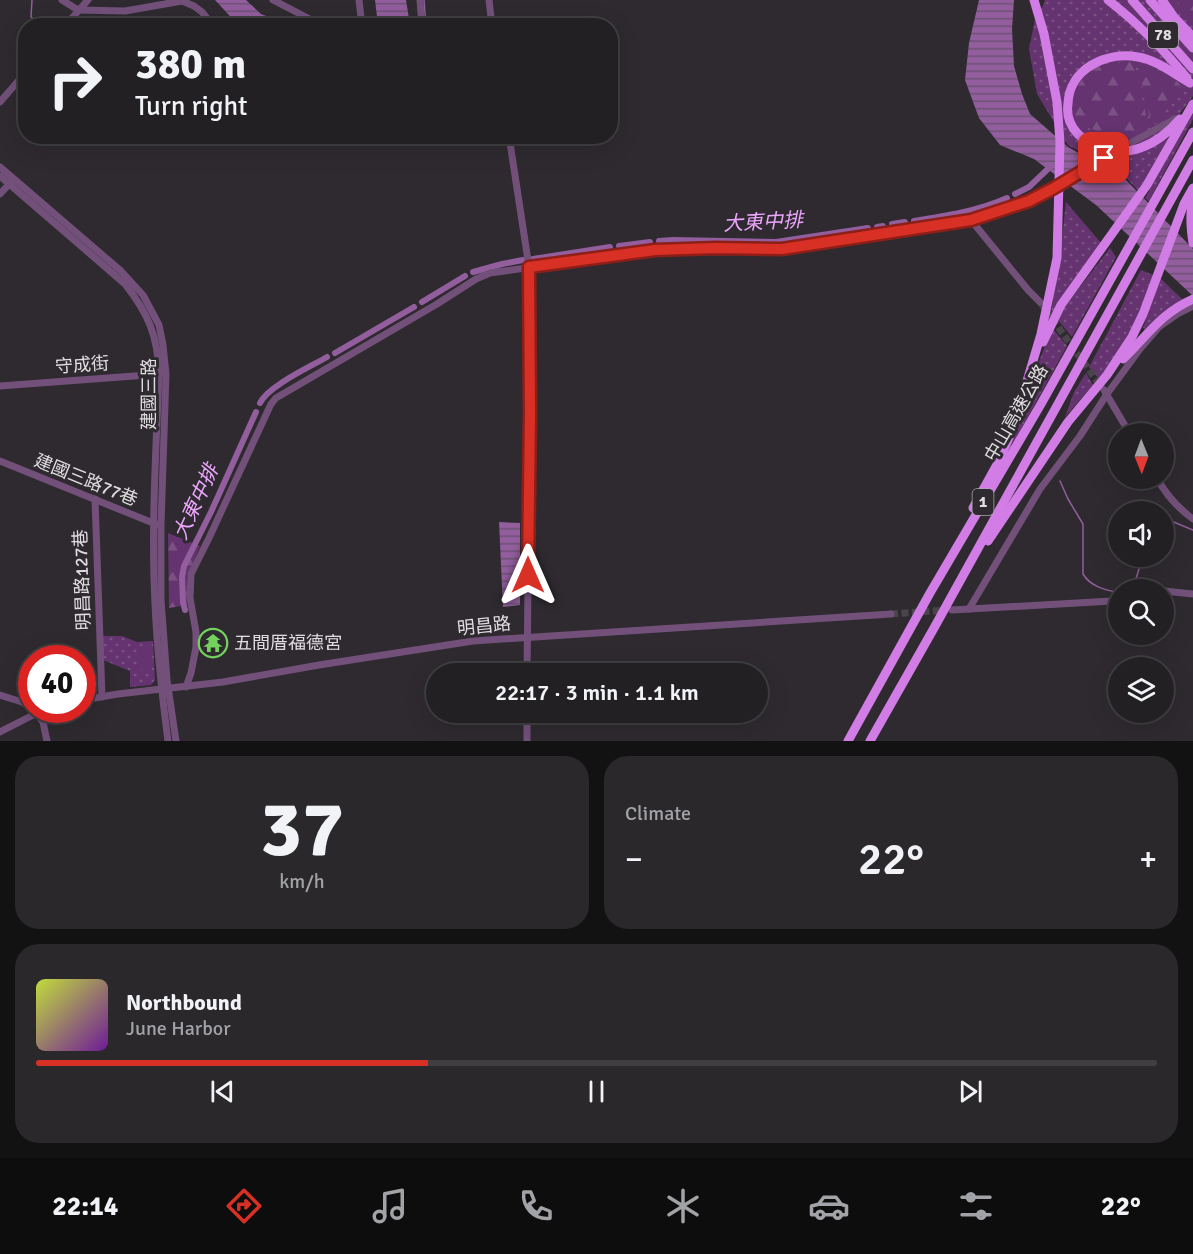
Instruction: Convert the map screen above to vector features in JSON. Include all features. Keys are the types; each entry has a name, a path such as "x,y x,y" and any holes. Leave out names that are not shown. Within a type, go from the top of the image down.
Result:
{"highway":[{"path":"928,597 938,572 999,461 1013,428 1049,299 1057,258 1060,142 1057,102 1044,34 1034,0"},
{"path":"1108,0 1146,32 1192,85"},
{"name":"78","path":"1132,0 1193,69"},
{"name":"78","path":"1150,0 1193,48"},
{"path":"1162,0 1193,37"},
{"path":"1169,0 1174,17"},
{"path":"1192,85 1152,61 1136,56 1111,57 1092,64 1072,82 1067,107 1069,121 1075,131 1083,140 1105,155 1110,152 1136,149 1163,136 1193,104"},
{"path":"1024,392 1045,338 1061,305 1148,185 1193,104"},
{"name":"中山高速公路","path":"848,741 928,597 1041,404 1193,132"},
{"name":"中山高速公路","path":"870,741 1193,160"},
{"path":"1193,188 1190,204 1193,243"},
{"path":"1107,375 1132,338 1190,204"},
{"path":"952,595 1068,422 1107,375 1160,320 1178,306 1193,299"}],"street":[{"path":"62,0 126,11 182,1 194,6 207,18"},
{"path":"273,0 308,18"},
{"path":"358,0 361,18"},
{"path":"420,0 421,18"},
{"path":"489,0 491,18"},
{"path":"72,18 83,5"},
{"path":"0,102 18,81"},
{"path":"1132,142 1174,119"},
{"path":"510,144 529,267 527,663"},
{"path":"186,687 196,647 196,632 190,598 191,574 271,404 276,398 476,279 490,273 655,250 782,249 971,220 1029,201 1054,188 1105,155"},
{"name":"建國三路","path":"0,167 12,181 121,271 139,289 159,325 163,345 154,602 165,689"},
{"name":"建國三路","path":"0,176 12,181"},
{"path":"0,194 12,181"},
{"path":"971,220 1040,302"},
{"path":"969,609 1040,489 1080,436 1105,392 1159,327 1193,306"},
{"name":"守成街","path":"0,386 162,374"},
{"path":"1105,392 1123,423"},
{"name":"建國三路77巷","path":"0,461 158,525"},
{"path":"1163,489 1179,508 1193,519"},
{"name":"明昌路127巷","path":"95,499 102,697"},
{"path":"1174,592 1193,594"},
{"path":"952,610 1108,601"},
{"name":"明昌路","path":"96,698 223,682 466,642 891,614"},
{"path":"165,689 168,741"},
{"path":"165,689 176,741"},
{"path":"0,695 18,701"},
{"path":"0,732 18,721"},
{"path":"43,723 47,741"},
{"path":"527,723 527,741"}],"green space":[{"path":"1045,0 1193,0 1193,96 1169,128 1135,147 1114,148 1072,132 1093,150 1111,156 1130,155 1165,138 1169,139 1140,192 1125,177 1068,145 1037,94 1029,49 1035,19"},
{"path":"1177,0 1193,0 1193,24 1183,12"},
{"path":"1134,61 1147,129 1128,138 1114,140 1082,124 1079,125 1072,102 1084,77 1096,67"},
{"path":"1138,62 1161,70 1180,85 1179,94 1165,112 1164,121 1152,124"},
{"path":"1193,113 1193,119 1149,201 1145,198"},
{"path":"1066,202 1102,244 1053,313 1051,311"},
{"path":"1110,248 1116,257 1072,337 1058,320 1066,305"},
{"path":"1141,270 1153,275 1135,323 1099,379 1089,367"},
{"path":"1160,278 1182,299 1146,331 1143,328"},
{"path":"1053,329 1067,346 1000,467 1046,343"},
{"path":"1086,373 1093,385 1065,417 1074,392"},
{"path":"168,533 200,546 187,576 187,605 169,608"},
{"path":"102,636 122,636 137,642 153,641 155,680 151,685 130,687 130,671 103,660"},
{"path":"151,646 152,668 139,670 137,647"}],"shaded area":[{"path":"215,0 246,0 261,14 271,18 232,18"},
{"path":"375,0 406,0 409,18 377,18"},
{"path":"979,0 1014,0 1012,29 1014,66 1030,114 1068,147 1126,180 1193,249 1193,296 1096,205 1034,159 1000,145 979,118 965,80 969,43"},
{"path":"499,522 520,523 520,605 503,607"}],"waterway":[{"path":"32,0 32,18"},
{"path":"424,0 425,18"},
{"name":"大東中排","path":"1015,194 1029,187 1052,165"},
{"name":"大東中排","path":"914,221 973,210 1007,198"},
{"name":"大東中排","path":"892,224 905,222"},
{"name":"大東中排","path":"877,227 883,226"},
{"name":"大東中排","path":"659,241 776,242 868,228"},
{"name":"大東中排","path":"619,246 650,242"},
{"name":"大東中排","path":"533,259 610,247"},
{"name":"大東中排","path":"473,272 523,260"},
{"name":"大東中排","path":"422,302 465,276"},
{"name":"大東中排","path":"335,353 414,307"},
{"name":"大東中排","path":"260,403 271,390 327,357"},
{"name":"大東中排","path":"185,610 182,577 184,566 256,412"},
{"path":"1060,481 1083,524 1083,574 1090,582 1108,590"},
{"path":"1174,522 1193,530"},
{"path":"1136,579 1140,567"}],"tunnel":[{"path":"1040,302 1102,388"},
{"path":"891,614 946,610"}],"place":[{"name":"五間厝福德宮","path":"213,643"}],"route":[{"path":"528,575 529,267 655,250 782,249 971,220 1029,201 1104,158"}]}
